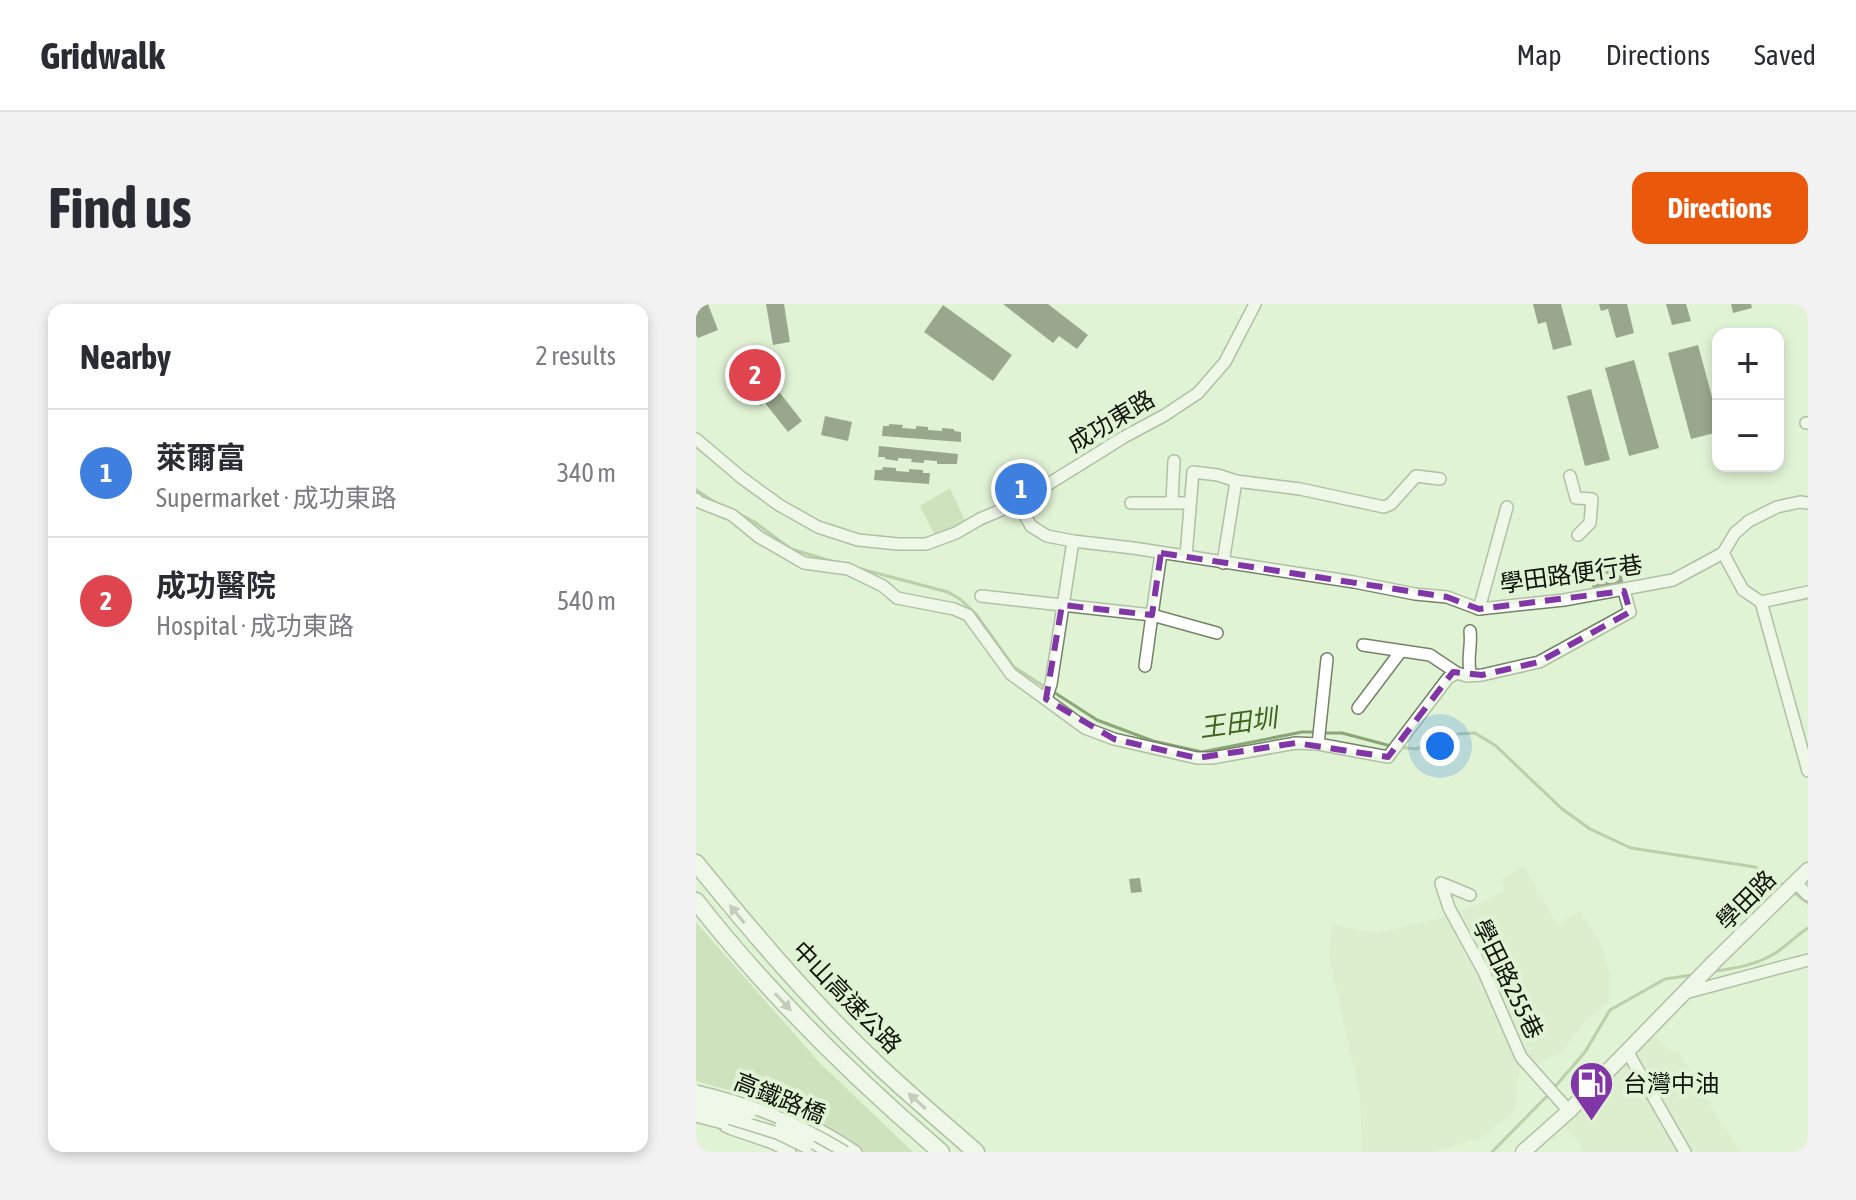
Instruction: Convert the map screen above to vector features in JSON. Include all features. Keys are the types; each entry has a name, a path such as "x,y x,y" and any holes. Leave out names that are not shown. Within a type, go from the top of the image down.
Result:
{"highway":[{"name":"中山高速公路","path":"696,863 802,989 879,1066 976,1152"},
{"name":"中山高速公路","path":"696,901 785,1005 863,1083 941,1152"}],"main road":[{"name":"學田路","path":"1684,993 1808,870"},
{"path":"1523,1152 1564,1106 1627,1051 1684,993"}],"street":[{"name":"成功東路","path":"696,439 779,505 818,527 858,540 926,544 1018,503 1198,393 1225,362 1255,304"},
{"path":"1172,502 1174,461"},
{"path":"1186,556 1193,472 1300,489 1384,507 1391,504 1416,476 1440,479"},
{"path":"1570,476 1576,498 1592,499 1590,523 1578,535"},
{"path":"1223,563 1236,481"},
{"path":"696,499 732,515 759,537 804,563 848,569 883,586 897,598 954,609 968,615 1011,674 1085,728 1114,739 1197,758 1296,743 1388,757 1448,678 1520,668 1539,662 1630,612 1624,591"},
{"name":"學田路便行巷","path":"1018,503 1031,526 1047,536 1447,597 1479,609 1533,605 1673,580 1723,553 1735,533 1749,521 1777,507 1808,503"},
{"path":"1131,503 1190,503"},
{"path":"1479,609 1507,507"},
{"path":"1046,699 1051,684 1073,541"},
{"path":"1145,666 1161,553"},
{"path":"1723,553 1743,590 1761,602 1808,771"},
{"path":"1761,602 1808,592"},
{"path":"981,596 1152,615 1217,633"},
{"path":"1462,675 1470,672 1470,631"},
{"path":"1363,645 1430,655 1462,675"},
{"path":"1358,708 1401,651"},
{"path":"1318,744 1327,659"},
{"path":"1795,882 1808,895"},
{"name":"學田路255巷","path":"1470,895 1441,883 1449,908 1484,972 1521,1057 1564,1106"},
{"path":"1684,993 1808,960"},
{"path":"1627,1051 1685,1152"},
{"name":"高鐵路橋","path":"696,1091 751,1106 783,1119 845,1152"},
{"path":"790,1152 725,1126 720,1113 723,1104 733,1098 753,1101 816,1128 856,1152"},
{"name":"高鐵路橋","path":"696,1100 780,1125 808,1148"},
{"name":"高鐵路橋","path":"696,1108 766,1129 808,1148"},
{"name":"高鐵路橋","path":"696,1116 828,1152"}],"highlighted area":[{"path":"1161,553 1447,597 1479,609 1624,591 1630,612 1539,662 1482,675 1453,672 1388,757 1296,743 1197,758 1114,739 1046,699 1062,605 1152,615"}],"shaded area":[{"path":"950,488 966,523 936,538 920,506"},
{"path":"1524,866 1557,924 1581,911 1603,949 1610,974 1609,1001 1585,1021 1562,1052 1518,1073 1515,1110 1481,1138 1432,1152 1362,1152 1360,1096 1329,956 1332,925 1377,933 1449,916 1505,892 1501,880"},
{"path":"696,922 819,1062 913,1152 861,1152 756,1098 696,1081"},
{"path":"1654,1035 1666,1048 1678,1052 1740,1152 1583,1152 1581,1144 1562,1124 1646,1038"}],"building":[{"path":"696,304 708,304 718,330 698,338 696,335"},
{"path":"766,304 784,304 790,342 773,345"},
{"path":"1003,304 1048,304 1088,335 1077,349 1059,336 1053,343"},
{"path":"1533,304 1561,304 1572,345 1553,350 1546,322 1538,324"},
{"path":"1599,304 1627,304 1634,333 1616,338 1608,309 1601,311"},
{"path":"1666,304 1686,304 1691,321 1672,325"},
{"path":"1731,304 1751,304 1752,308 1733,313"},
{"path":"943,305 1012,355 993,381 924,332"},
{"path":"1698,345 1712,397 1712,434 1691,439 1668,353"},
{"path":"744,347 802,421 788,432 765,403 760,406 753,397 758,393 731,357"},
{"path":"1634,360 1659,448 1629,456 1605,368"},
{"path":"1591,389 1610,460 1585,466 1567,396"},
{"path":"825,416 852,422 848,441 821,435"},
{"path":"903,425 902,428 928,427 928,430 954,429 961,432 961,442 882,436 883,426"},
{"path":"879,446 958,454 957,464 885,459 878,457"},
{"path":"883,467 909,472 909,469 923,470 923,473 930,473 929,484 874,480 875,470 882,470"},
{"path":"1620,566 1624,586 1594,593 1589,573"},
{"path":"1140,878 1142,892 1131,893 1129,879"}],"waterway":[{"name":"王田圳","path":"696,490 718,504"},
{"name":"王田圳","path":"739,514 791,549 831,561"},
{"name":"王田圳","path":"857,568 948,592 960,599 976,614 1014,667 1045,687"},
{"name":"王田圳","path":"1052,691 1097,720 1153,741 1202,752 1302,732 1317,732"},
{"name":"王田圳","path":"1324,733 1342,733 1391,746"},
{"name":"王田圳","path":"1399,747 1416,749 1458,734 1475,733 1496,746 1561,808 1590,829 1631,848 1755,867 1786,887"},
{"name":"王田圳","path":"1792,891 1808,903"},
{"path":"1712,972 1765,959 1808,928"},
{"path":"1553,1089 1585,1052 1610,1010 1665,979 1692,975"},
{"path":"1492,1152 1548,1095"}],"place":[{"name":"成功醫院","path":"755,375"},
{"name":"萊爾富","path":"1021,489"},
{"name":"台灣中油","path":"1592,1122"}]}
